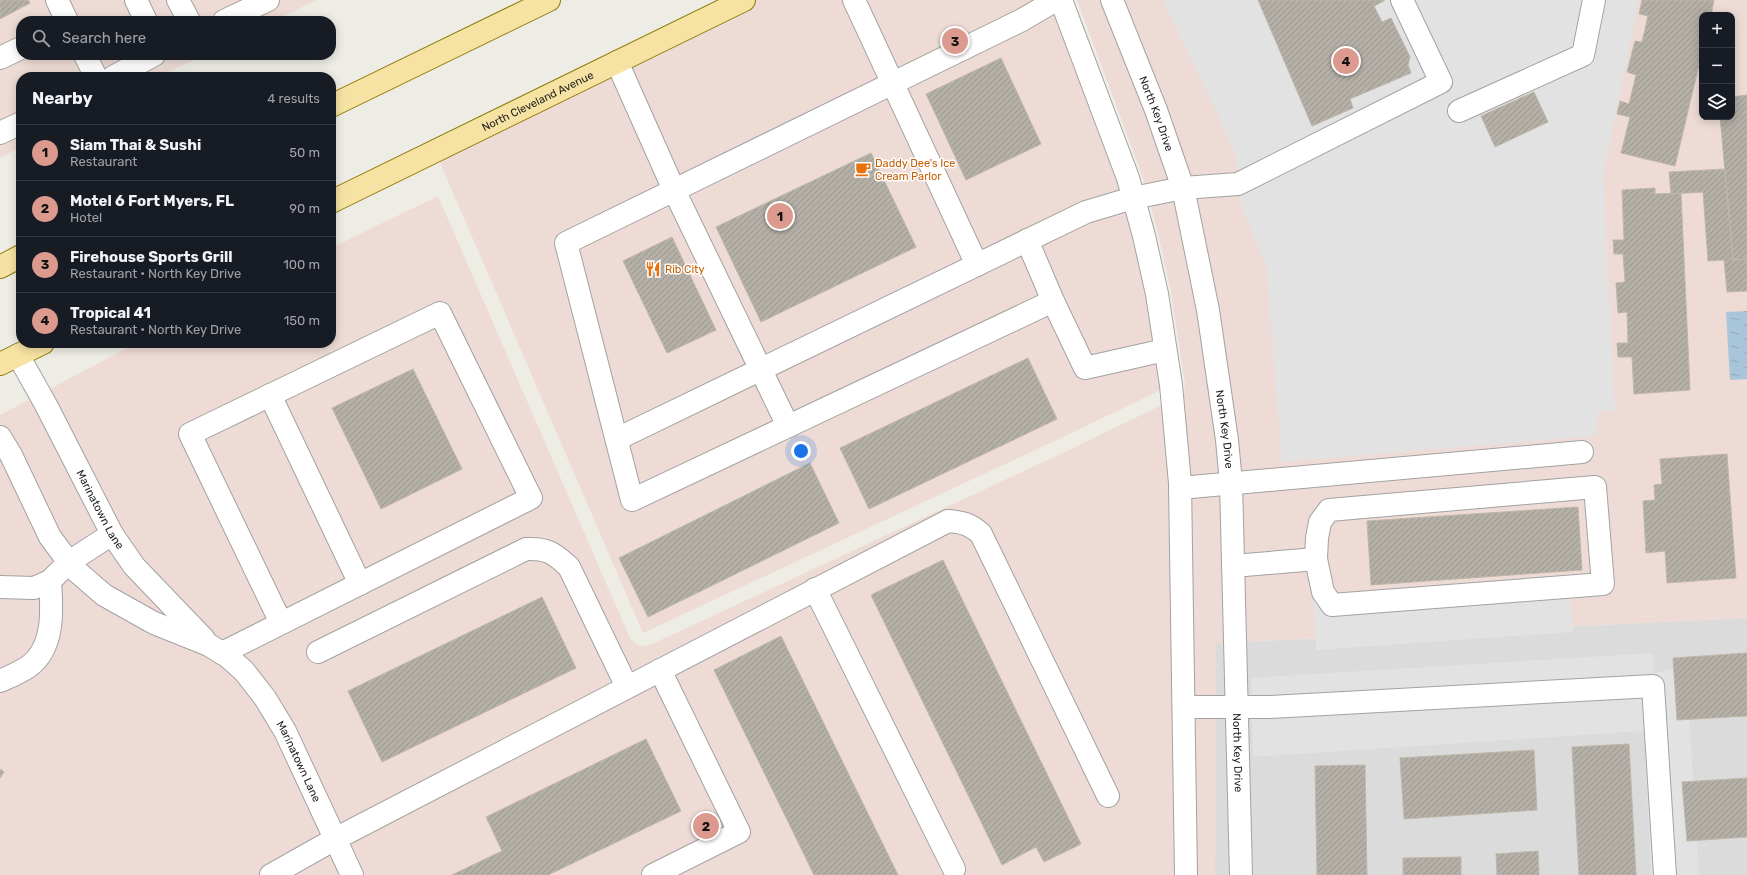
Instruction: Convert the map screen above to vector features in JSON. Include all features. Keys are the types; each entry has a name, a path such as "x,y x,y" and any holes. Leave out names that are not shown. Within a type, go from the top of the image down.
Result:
{"main road":[{"path":"336,104 549,0"},
{"name":"North Cleveland Avenue","path":"336,200 744,0"},
{"path":"0,266 16,258"},
{"path":"9,360 33,348"}],"street":[{"path":"57,0 65,16"},
{"path":"136,0 144,16"},
{"path":"178,0 186,16"},
{"path":"234,16 268,0"},
{"path":"854,0 977,265"},
{"path":"1053,301 632,500 566,243 1022,20 1056,0"},
{"path":"1061,0 1128,178 1144,236 1156,294 1165,350 1180,488 1186,875"},
{"name":"North Key Drive","path":"1112,0 1156,110 1183,188 1208,310 1227,440 1231,483 1241,875"},
{"path":"617,439 1086,212 1133,198 1183,188 1238,184 1441,82 1402,0"},
{"path":"1459,111 1583,55 1594,0"},
{"path":"0,58 16,50"},
{"path":"88,60 94,72"},
{"path":"122,72 145,60"},
{"path":"617,62 674,190 788,426"},
{"path":"0,133 16,125"},
{"path":"1027,240 1053,301 1085,368 1165,350"},
{"path":"216,649 281,623 531,498 440,313 190,434 281,623"},
{"name":"Marinatown Lane","path":"9,360 46,405 112,534 134,566 216,649 244,671 265,698 285,731 352,875"},
{"path":"270,395 360,584"},
{"name":"Marinatown Lane","path":"0,437 11,455 50,537 74,569 104,595 154,623 216,649"},
{"path":"1180,488 1582,452"},
{"path":"1595,487 1603,584 1332,605 1322,592 1316,559 1317,538 1320,522 1329,510 1595,487"},
{"path":"271,875 627,687 948,521 961,522 972,526 981,534 1108,796"},
{"path":"0,588 34,588 50,581 70,562 112,534"},
{"path":"318,652 526,549 536,548 554,553 568,567 627,687"},
{"path":"1233,566 1316,559"},
{"path":"0,681 28,667 38,658 46,642 51,625 52,605 50,581"},
{"path":"815,589 954,869"},
{"path":"653,875 739,832 660,670"},
{"path":"1184,707 1270,707 1653,686 1665,875"}],"shaded area":[{"path":"0,0 317,0 284,16 16,16 16,60 194,60 168,72 16,72 16,150 0,158"},
{"path":"744,0 1061,0 1128,178 1171,385 1059,439 643,633 435,151"},
{"path":"1077,0 1747,0 1747,618 1216,643 1215,875 0,875 0,415 127,348 336,348 336,246 438,196 630,638 640,646 650,645 1067,451 1178,397 1184,392 1185,384 1171,293 1158,233 1142,175"},
{"path":"1163,0 1639,0 1603,175 1615,411 1598,411 1597,436 1282,462 1266,265 1241,207 1235,152"},
{"path":"1567,575 1573,632 1316,650 1313,595"},
{"path":"1747,618 1747,875 1215,875 1216,643"},
{"path":"1653,653 1654,673 1686,666 1699,875 1651,875 1644,731 1253,757 1251,678"}],"water":[{"path":"1747,311 1747,379 1730,380 1726,312"}],"building":[{"path":"0,0 28,0 30,3 0,19"},
{"path":"1258,0 1384,0 1374,6 1382,22 1391,18 1410,57 1408,65 1411,73 1350,99 1353,108 1312,126"},
{"path":"1642,0 1714,0 1712,12 1699,12 1699,65 1675,166 1621,153 1630,117 1617,114 1620,101 1629,104 1636,75 1627,72 1635,41 1642,42 1648,16 1639,14"},
{"path":"1001,58 1041,144 966,180 926,94"},
{"path":"1534,92 1548,122 1495,147 1481,116"},
{"path":"1747,95 1747,259 1733,260 1720,120 1735,120 1735,97"},
{"path":"871,153 916,247 761,322 716,227"},
{"path":"1725,169 1733,260 1747,259 1747,291 1727,292 1724,260 1708,261 1703,192 1671,194 1669,172"},
{"path":"1655,188 1655,194 1681,193 1690,390 1634,394 1632,357 1618,357 1617,343 1628,343 1627,312 1618,313 1616,283 1625,282 1623,254 1614,254 1613,240 1624,240 1622,190"},
{"path":"672,237 716,330 667,353 623,261"},
{"path":"1028,358 1057,419 869,509 840,448"},
{"path":"413,369 462,469 381,509 332,408"},
{"path":"1727,454 1736,578 1667,583 1665,551 1646,553 1643,501 1655,500 1654,485 1662,484 1660,459"},
{"path":"810,463 839,523 648,617 619,558"},
{"path":"1578,507 1582,570 1371,585 1367,521"},
{"path":"943,560 1081,844 1044,862 1036,847 1002,865 871,595"},
{"path":"542,597 576,668 382,762 348,691"},
{"path":"781,636 898,875 814,875 714,670"},
{"path":"1747,653 1747,716 1677,720 1673,658"},
{"path":"646,739 681,811 548,875 452,875 502,851 486,817"},
{"path":"1629,744 1636,875 1579,875 1572,747"},
{"path":"1534,750 1537,810 1404,819 1400,758"},
{"path":"1365,765 1367,875 1317,875 1315,766"},
{"path":"0,769 4,772 0,778"},
{"path":"1747,778 1747,837 1687,841 1682,782"},
{"path":"1538,851 1539,875 1497,875 1496,854"},
{"path":"1461,857 1461,875 1403,875 1403,858"}],"place":[{"name":"Firehouse Sports Grill","path":"955,41"},
{"name":"Tropical 41","path":"1346,61"},
{"name":"Daddy Dee's Ice Cream Parlor","path":"863,169"},
{"name":"Siam Thai & Sushi","path":"780,216"},
{"name":"Rib City","path":"653,269"},
{"name":"Motel 6 Fort Myers, FL","path":"706,826"}]}
